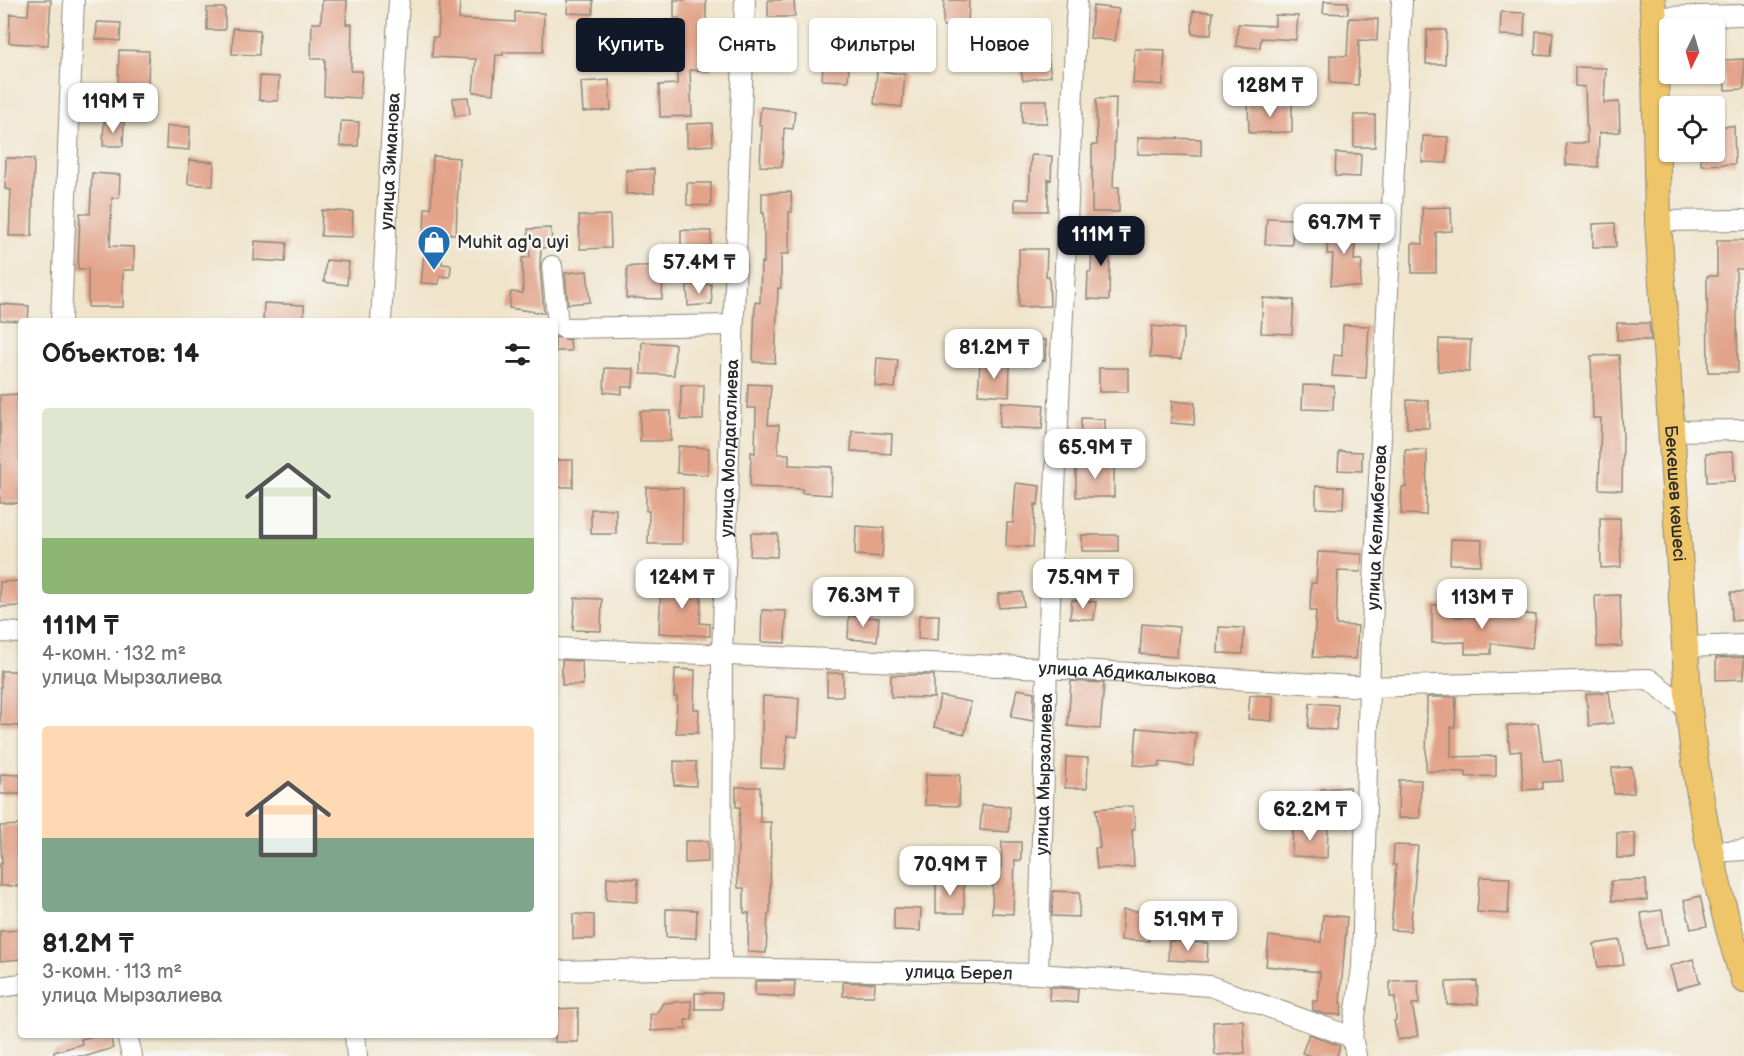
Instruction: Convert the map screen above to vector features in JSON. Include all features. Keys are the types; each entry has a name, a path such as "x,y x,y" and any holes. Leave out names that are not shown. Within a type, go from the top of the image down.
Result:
{"main road":[{"name":"Бекешев көшесі","path":"1653,8 1658,221 1694,764 1711,852 1733,945 1744,980"}],"street":[{"path":"61,318 74,0"},
{"name":"улица Зиманова","path":"381,318 399,0"},
{"name":"улица Молдагалиева","path":"721,968 722,655 744,0"},
{"name":"улица Мырзалиева","path":"1038,974 1047,668 1077,0"},
{"name":"улица Келимбетова","path":"1354,1047 1362,968 1369,687 1401,0"},
{"path":"1653,8 1744,15"},
{"path":"1658,221 1744,220"},
{"path":"552,266 557,318"},
{"path":"558,325 564,328 733,326"},
{"path":"1671,431 1744,430"},
{"path":"0,632 18,633"},
{"path":"1685,647 1744,645"},
{"name":"улица Абдикалыкова","path":"558,648 1047,668 1369,687 1648,680 1689,710"},
{"path":"1711,852 1744,850"},
{"name":"улица Берел","path":"558,971 721,968 1038,974 1210,986 1354,1047"},
{"path":"0,987 18,984"},
{"path":"128,1038 132,1056"},
{"path":"355,1038 357,1056"}],"building":[{"path":"29,0 51,0 48,45 9,43 10,14 28,15"},
{"path":"322,0 347,0 346,24 352,24 351,71 362,71 360,98 324,96 325,59 311,59 312,23 321,23"},
{"path":"440,0 460,0 459,19 515,22 515,12 544,13 543,52 503,52 503,55 496,55 493,94 473,92 476,59 432,57 433,37 438,37"},
{"path":"568,0 593,0 593,14 567,13"},
{"path":"674,0 706,0 706,18 697,18 697,70 690,70 692,116 660,117 659,85 677,84 677,72 685,72 685,18 674,18"},
{"path":"768,0 794,0 795,17 768,17"},
{"path":"944,0 969,0 968,18 948,18 948,26 943,26"},
{"path":"1324,1 1348,2 1348,14 1323,13"},
{"path":"1093,6 1119,9 1115,41 1090,38"},
{"path":"207,8 225,8 225,30 207,30"},
{"path":"1193,11 1213,12 1211,35 1192,34"},
{"path":"1501,12 1525,13 1524,36 1500,35"},
{"path":"1275,15 1298,16 1296,40 1261,38 1260,48 1236,46 1238,24 1275,26"},
{"path":"1349,18 1378,19 1377,41 1359,40 1358,85 1330,83 1330,55 1347,56"},
{"path":"97,22 121,23 120,41 96,39"},
{"path":"233,28 260,30 259,55 232,54"},
{"path":"1427,30 1446,30 1445,64 1426,64"},
{"path":"1536,31 1553,32 1551,56 1535,55"},
{"path":"1135,49 1165,50 1163,85 1133,83"},
{"path":"119,50 149,51 148,84 118,83"},
{"path":"1744,59 1744,89 1725,90 1725,60"},
{"path":"1575,67 1606,68 1604,103 1619,102 1620,132 1599,133 1598,167 1566,165 1566,143 1587,143 1585,87 1575,86"},
{"path":"823,72 849,72 848,81 822,80"},
{"path":"877,72 905,74 902,107 874,104"},
{"path":"1021,72 1050,72 1051,76 1023,81"},
{"path":"260,76 279,77 278,101 259,100"},
{"path":"609,80 611,110 583,112 581,82"},
{"path":"468,97 470,114 455,116 453,98"},
{"path":"1116,98 1113,187 1119,187 1119,212 1092,212 1092,145 1097,145 1096,99"},
{"path":"1022,100 1047,100 1047,123 1022,123"},
{"path":"1292,103 1292,132 1249,133 1248,104"},
{"path":"761,107 795,111 793,129 784,128 782,167 760,166"},
{"path":"1354,115 1375,115 1375,147 1354,147"},
{"path":"104,121 124,122 123,146 103,146"},
{"path":"341,121 359,122 358,146 340,146"},
{"path":"712,123 713,145 687,147 687,124"},
{"path":"167,126 190,127 189,150 166,148"},
{"path":"1725,126 1734,126 1735,164 1701,165 1701,162 1725,162"},
{"path":"1423,136 1448,137 1447,163 1422,162"},
{"path":"1138,137 1201,139 1201,156 1138,154"},
{"path":"1336,153 1361,154 1360,177 1335,176"},
{"path":"1031,155 1052,156 1051,180 1048,179 1048,211 1015,211 1015,199 1029,199"},
{"path":"433,156 459,158 456,234 424,232 425,208 431,208"},
{"path":"6,158 34,159 32,236 9,236 11,190 5,189"},
{"path":"189,160 214,162 213,186 188,184"},
{"path":"654,169 654,193 626,194 626,170"},
{"path":"92,173 120,175 119,198 112,198 110,246 134,247 134,270 123,270 123,307 88,307 88,269 78,269 80,213 90,214"},
{"path":"687,183 711,183 711,206 687,205"},
{"path":"791,192 789,254 781,254 781,288 778,288 775,363 753,362 755,302 760,303 761,262 764,263 762,193"},
{"path":"1451,207 1452,231 1436,232 1436,273 1412,273 1412,243 1423,244 1422,208"},
{"path":"322,210 353,212 352,237 321,236"},
{"path":"610,215 611,248 580,249 579,216"},
{"path":"1267,218 1293,219 1292,245 1265,244"},
{"path":"1329,223 1356,224 1354,260 1362,260 1360,287 1331,285 1333,254 1327,254"},
{"path":"1615,223 1616,247 1593,247 1593,224"},
{"path":"551,228 552,247 541,248 540,267 544,313 509,308 511,292 523,293 522,258 530,257 528,229"},
{"path":"681,230 711,231 711,251 681,251"},
{"path":"1092,235 1117,235 1117,252 1110,252 1109,300 1087,299 1088,272 1091,272"},
{"path":"1717,240 1744,240 1744,269 1736,269 1738,372 1708,372 1707,276 1717,276"},
{"path":"255,241 287,243 285,262 254,260"},
{"path":"1019,249 1047,249 1046,276 1049,276 1050,306 1019,307"},
{"path":"424,255 442,256 442,264 451,265 450,277 440,276 439,284 421,283"},
{"path":"326,260 349,262 347,285 324,282"},
{"path":"663,266 662,299 626,298 627,267"},
{"path":"587,271 590,302 568,304 565,273"},
{"path":"711,284 712,304 688,306 687,285"},
{"path":"1263,298 1294,300 1292,334 1261,333"},
{"path":"264,303 304,305 304,318 263,318"},
{"path":"0,304 29,306 28,318 18,318 18,321 0,320"},
{"path":"1617,323 1649,323 1651,340 1617,340"},
{"path":"1343,325 1369,326 1366,378 1332,376 1334,355 1342,356"},
{"path":"1152,326 1184,329 1181,359 1150,357"},
{"path":"558,338 570,340 571,351 558,351"},
{"path":"1025,339 1046,340 1045,361 1024,360"},
{"path":"1439,339 1471,340 1469,372 1438,371"},
{"path":"642,342 675,344 674,375 641,374"},
{"path":"1619,355 1623,436 1622,490 1599,489 1601,418 1593,418 1591,356"},
{"path":"877,358 898,360 895,388 875,386"},
{"path":"980,364 1010,366 1009,396 978,394"},
{"path":"605,368 634,369 633,387 622,387 622,394 604,392"},
{"path":"1099,368 1128,368 1128,392 1099,392"},
{"path":"748,384 771,385 768,425 779,425 778,454 789,454 789,465 832,467 831,495 802,493 802,489 750,487 751,452 755,453 756,408 747,408"},
{"path":"681,385 704,385 703,420 681,420"},
{"path":"1303,385 1334,386 1333,410 1302,409"},
{"path":"18,394 18,503 0,503 0,395"},
{"path":"1407,400 1429,401 1429,428 1407,428"},
{"path":"1172,401 1195,403 1194,425 1171,423"},
{"path":"1001,402 1044,405 1042,429 999,427"},
{"path":"640,411 671,411 671,441 640,441"},
{"path":"1081,418 1105,419 1105,440 1081,440"},
{"path":"852,431 892,434 891,454 851,451"},
{"path":"678,446 709,448 708,475 677,473"},
{"path":"1405,450 1427,450 1426,515 1401,514 1402,487 1406,487"},
{"path":"1339,451 1362,452 1362,471 1338,470"},
{"path":"1733,452 1735,481 1707,482 1706,453"},
{"path":"558,460 573,460 573,487 558,487"},
{"path":"1076,463 1114,463 1114,497 1076,497"},
{"path":"1016,483 1040,486 1038,505 1035,504 1033,547 1006,546 1007,523 1013,523"},
{"path":"1316,486 1344,487 1343,509 1316,508"},
{"path":"646,487 683,488 682,544 648,544 649,511 646,511"},
{"path":"591,509 616,509 616,534 591,534"},
{"path":"1600,518 1620,518 1621,567 1601,568"},
{"path":"856,526 884,528 882,557 855,555"},
{"path":"751,533 778,534 777,557 750,556"},
{"path":"1082,535 1118,535 1118,551 1082,551"},
{"path":"1451,539 1482,540 1481,565 1450,564"},
{"path":"1318,552 1362,554 1361,572 1338,571 1336,625 1358,626 1356,659 1313,657 1316,611 1310,611 1311,583 1316,583"},
{"path":"18,581 18,606 0,607 0,582"},
{"path":"661,584 702,585 700,623 710,624 710,636 659,633"},
{"path":"1022,592 1024,606 999,608 998,594"},
{"path":"1731,592 1744,592 1744,620 1732,621"},
{"path":"1620,595 1622,646 1597,647 1595,596"},
{"path":"575,598 602,599 601,631 573,630"},
{"path":"1072,600 1096,602 1094,620 1070,618"},
{"path":"1432,605 1456,605 1456,617 1507,616 1508,612 1536,615 1532,648 1491,643 1491,654 1465,654 1465,642 1432,643"},
{"path":"762,610 786,611 785,643 761,642"},
{"path":"919,615 939,615 938,640 918,639"},
{"path":"849,616 879,618 877,641 848,639"},
{"path":"1142,624 1179,627 1177,657 1140,654"},
{"path":"1219,627 1244,628 1243,654 1218,653"},
{"path":"1744,657 1744,679 1716,680 1716,658"},
{"path":"562,660 582,661 583,685 562,685"},
{"path":"675,669 695,670 694,709 699,709 698,733 676,733"},
{"path":"1,671 18,671 18,726 0,725"},
{"path":"827,673 843,673 843,696 827,696"},
{"path":"891,675 934,675 934,698 891,697"},
{"path":"1071,681 1104,683 1100,729 1068,726"},
{"path":"1017,689 1034,692 1033,721 1011,717"},
{"path":"1609,692 1613,723 1589,726 1586,694"},
{"path":"1250,695 1273,696 1272,721 1248,719"},
{"path":"763,696 799,698 797,737 787,736 785,769 761,768"},
{"path":"940,696 971,702 965,734 934,727"},
{"path":"1427,697 1456,697 1455,727 1451,727 1451,757 1496,756 1496,776 1466,777 1466,772 1426,771"},
{"path":"1310,703 1338,705 1336,730 1308,728"},
{"path":"1538,723 1543,761 1561,760 1563,781 1542,782 1542,789 1523,790 1521,751 1510,752 1507,726"},
{"path":"1137,728 1196,733 1193,766 1160,762 1159,767 1134,765"},
{"path":"1066,757 1088,758 1087,788 1065,788"},
{"path":"674,761 696,762 696,786 674,785"},
{"path":"1632,767 1634,793 1614,794 1612,768"},
{"path":"1,774 18,775 18,794 0,794"},
{"path":"926,774 960,775 959,806 925,805"},
{"path":"1399,780 1421,780 1420,818 1398,818"},
{"path":"736,787 760,787 760,822 771,822 770,914 768,914 766,953 748,952 749,913 744,913 744,888 738,888 740,807 736,807"},
{"path":"1349,787 1351,806 1322,808 1321,789"},
{"path":"982,805 1010,807 1009,832 980,830"},
{"path":"1133,806 1134,867 1097,869 1095,848 1100,848 1096,809"},
{"path":"18,825 18,886 0,886 0,864 2,864 0,826"},
{"path":"1293,826 1328,827 1327,858 1292,856"},
{"path":"1617,833 1635,833 1635,858 1617,858"},
{"path":"685,841 708,841 708,862 685,863"},
{"path":"1002,842 1021,842 1021,861 1015,860 1013,914 992,913 993,872 1001,872"},
{"path":"1394,845 1418,846 1410,931 1391,930 1396,865 1393,865"},
{"path":"607,877 638,879 637,902 606,900"},
{"path":"1480,877 1510,878 1508,914 1477,912"},
{"path":"1646,880 1647,900 1612,901 1611,881"},
{"path":"936,882 964,882 964,913 936,913"},
{"path":"1053,891 1080,892 1079,917 1052,916"},
{"path":"1700,896 1707,926 1691,929 1684,900"},
{"path":"894,908 921,909 920,931 894,930"},
{"path":"666,909 697,910 696,938 666,937"},
{"path":"1123,910 1151,912 1149,941 1121,940"},
{"path":"1662,910 1668,945 1646,949 1641,913"},
{"path":"573,914 594,915 594,939 573,939"},
{"path":"1323,915 1347,917 1341,1015 1324,1014 1313,1010 1313,1001 1318,1001 1320,972 1266,966 1269,936 1321,942"},
{"path":"18,930 18,959 0,961 0,931"},
{"path":"1620,940 1624,965 1598,968 1594,944"},
{"path":"1169,941 1208,943 1207,962 1168,960"},
{"path":"1693,959 1700,983 1677,989 1670,966"},
{"path":"1418,980 1419,1004 1412,1004 1418,1036 1398,1040 1394,1021 1396,1020 1395,997 1390,997 1390,981"},
{"path":"755,981 795,981 794,997 755,995"},
{"path":"1477,981 1478,1004 1447,1005 1446,982"},
{"path":"843,982 875,983 874,996 843,996"},
{"path":"1050,987 1078,989 1077,1003 1049,1000"},
{"path":"695,993 722,993 722,1009 695,1009"},
{"path":"691,1001 692,1020 685,1020 686,1029 651,1031 650,1014 656,1014 663,1003"},
{"path":"578,1008 578,1042 555,1042 555,1038 558,1038 558,1009"},
{"path":"1243,1020 1245,1053 1215,1055 1213,1022"},
{"path":"1309,1034 1340,1046 1337,1056 1311,1056 1302,1053"},
{"path":"111,1038 113,1048 87,1056 54,1056 54,1052 82,1044 81,1039"}],"place":[{"name":"Muhit ag'a uyi","path":"434,271"}]}
